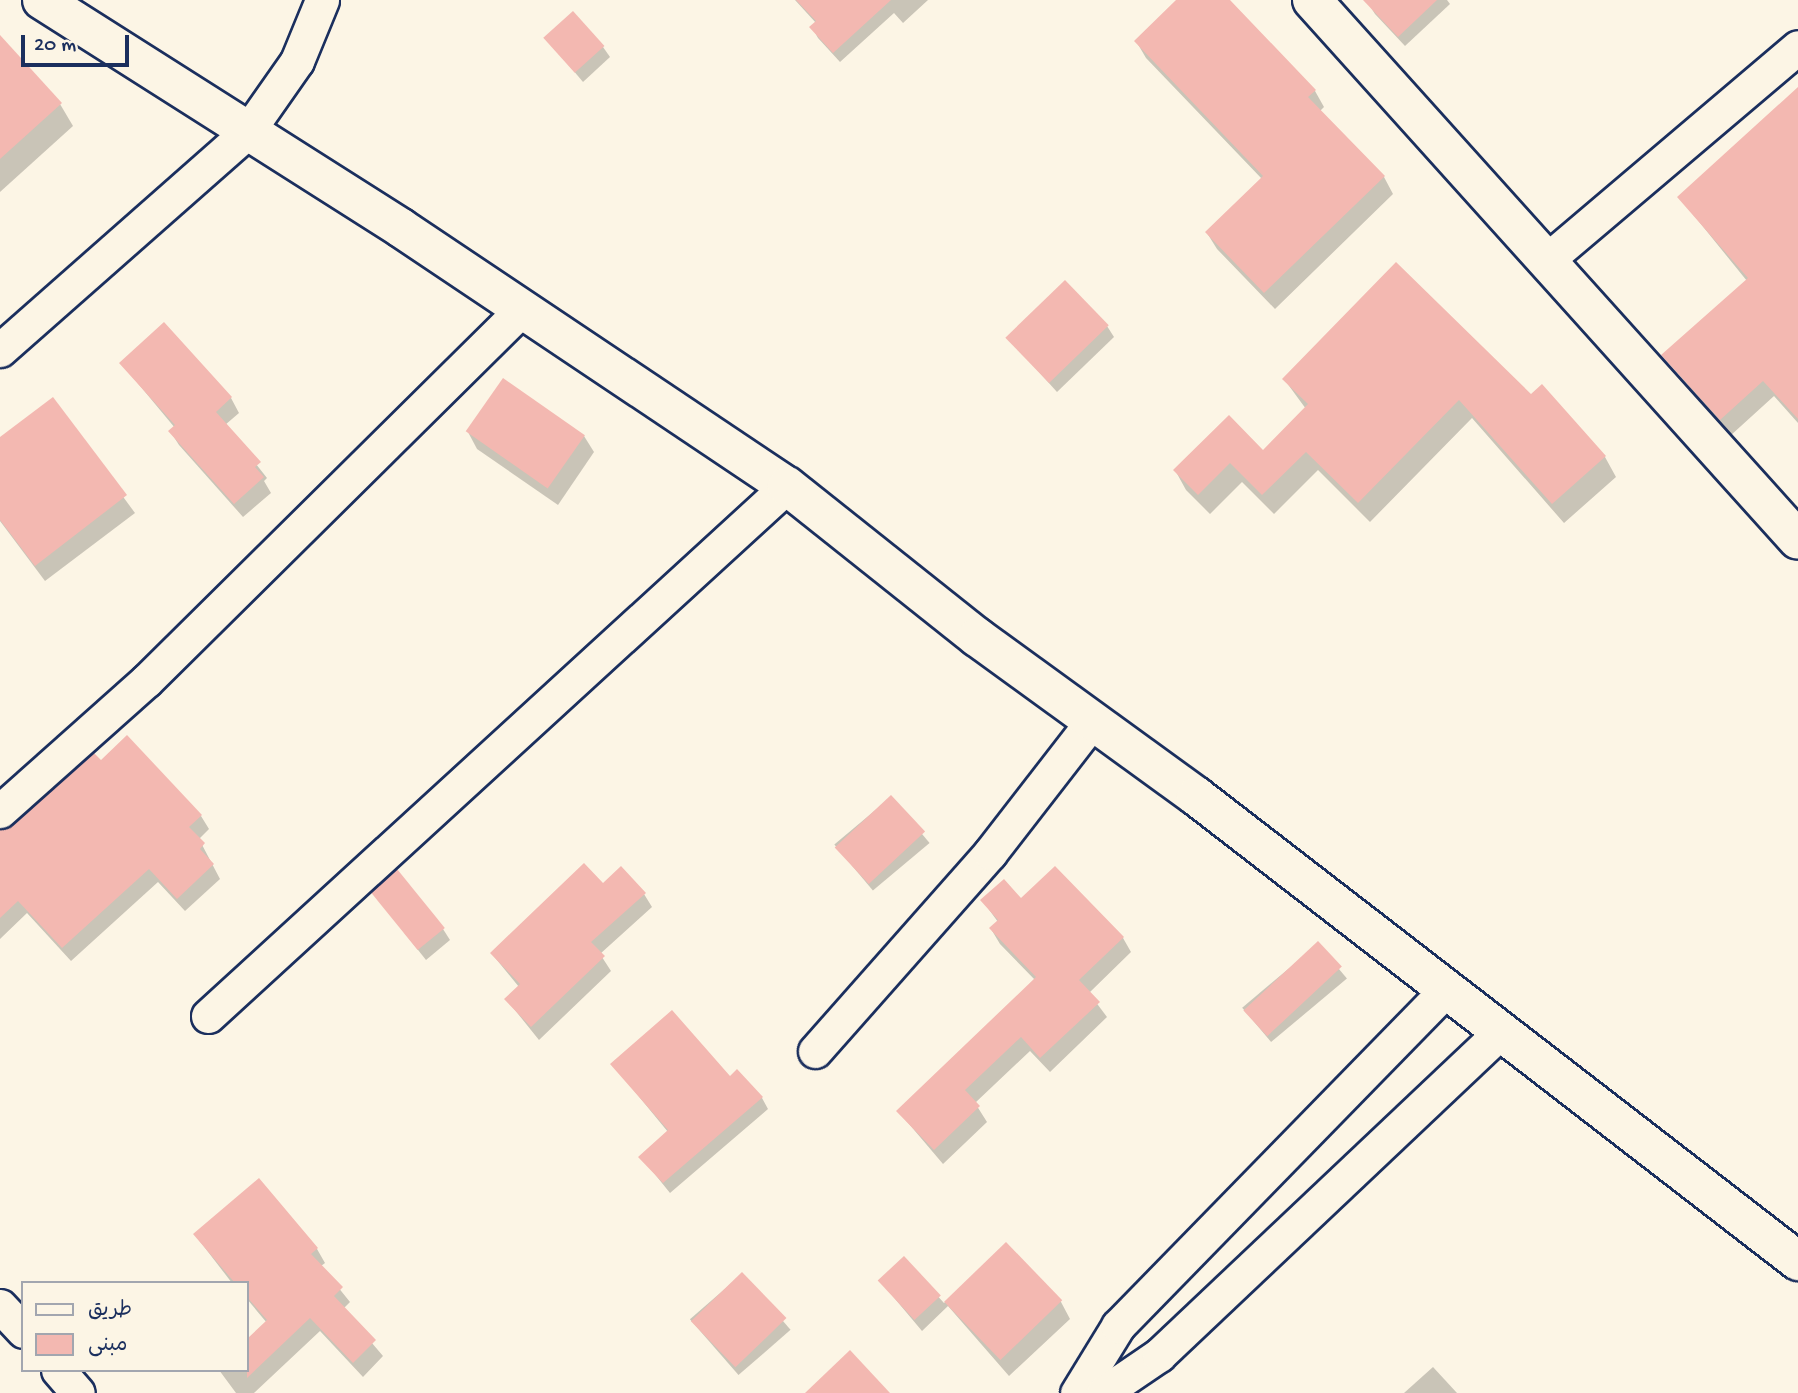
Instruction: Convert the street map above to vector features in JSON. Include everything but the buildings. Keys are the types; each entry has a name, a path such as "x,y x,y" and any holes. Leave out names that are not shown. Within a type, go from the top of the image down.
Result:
{"street":[{"path":"42,0 523,308 787,486 1090,724 1196,796 1447,989 1499,1034 1798,1261"},
{"path":"0,350 248,131 297,61 322,0"},
{"path":"1312,0 1798,540"},
{"path":"1546,260 1798,47"},
{"path":"0,811 146,681 523,308"},
{"path":"208,1016 787,486"},
{"path":"815,1051 990,853 1090,724"},
{"path":"1077,1393 1118,1326 1447,989"},
{"path":"1102,1393 1159,1355 1499,1034"},
{"path":"0,1306 21,1329"},
{"path":"60,1372 78,1393"}]}
